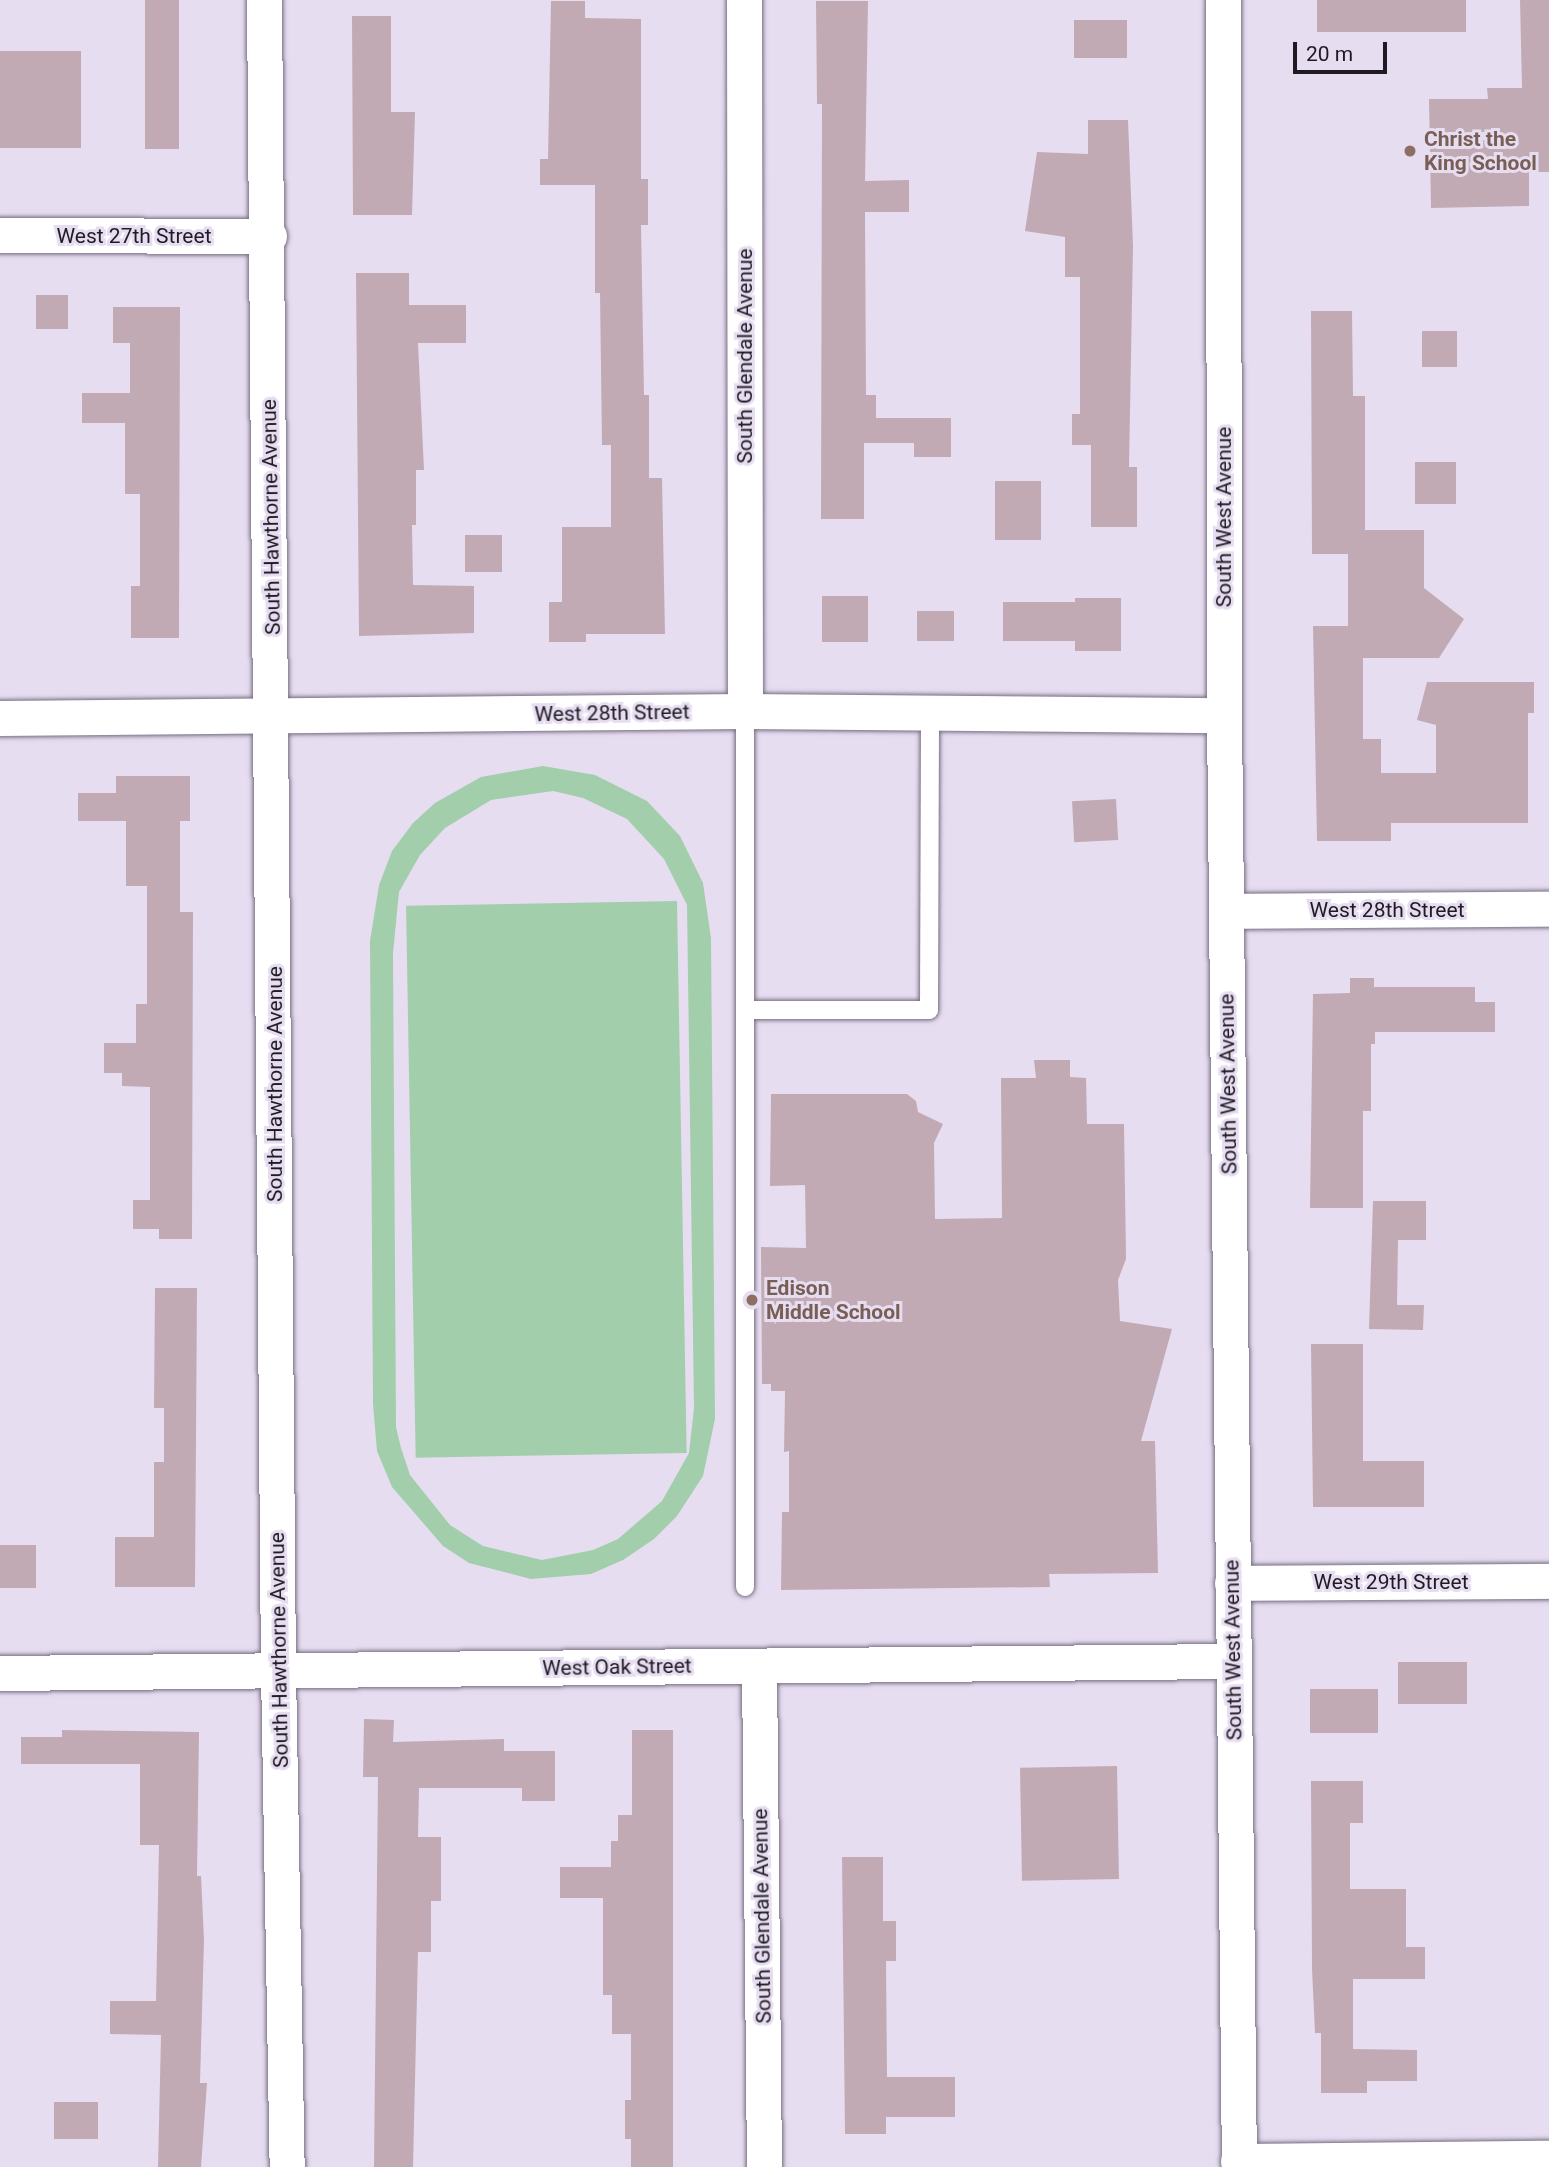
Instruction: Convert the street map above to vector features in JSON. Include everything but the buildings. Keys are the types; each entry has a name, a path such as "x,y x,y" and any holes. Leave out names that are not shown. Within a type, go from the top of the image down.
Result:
{"street":[{"name":"South Hawthorne Avenue","path":"264,0 269,236 278,1670 287,2167"},
{"name":"South Glendale Avenue","path":"744,0 745,711"},
{"name":"South West Avenue","path":"1223,0 1224,715 1238,2164"},
{"name":"West 27th Street","path":"0,235 269,236"},
{"name":"West 28th Street","path":"0,718 745,711 1224,715"},
{"name":"West 28th Street","path":"1226,911 1549,909"},
{"name":"West 29th Street","path":"1232,1583 1549,1581"},
{"name":"West Oak Street","path":"0,1673 1234,1661"},
{"name":"South Glendale Avenue","path":"759,1665 764,2167"},
{"path":"1238,2164 1549,2158"}],"lane":[{"path":"745,711 745,1587"},
{"path":"745,1010 929,1010 930,714"}],"green space":[{"path":"543,766 595,775 647,801 680,836 703,883 711,938 715,1419 703,1476 677,1516 654,1539 623,1560 591,1574 531,1579 469,1563 443,1546 392,1487 377,1451 373,1404 370,941 379,885 392,851 413,823 435,803 481,777","holes":["553,791 583,798 627,819 664,859 687,905 694,1408 689,1453 662,1501 618,1539 593,1550 542,1560 483,1546 450,1525 410,1475 401,1448 396,1427 393,953 399,892 420,855 445,828 491,800"]},
{"path":"677,901 687,1453 416,1458 406,906"}],"place":[{"name":"Christ the King School","path":"1410,151"},
{"name":"Edison Middle School","path":"752,1300"}]}
